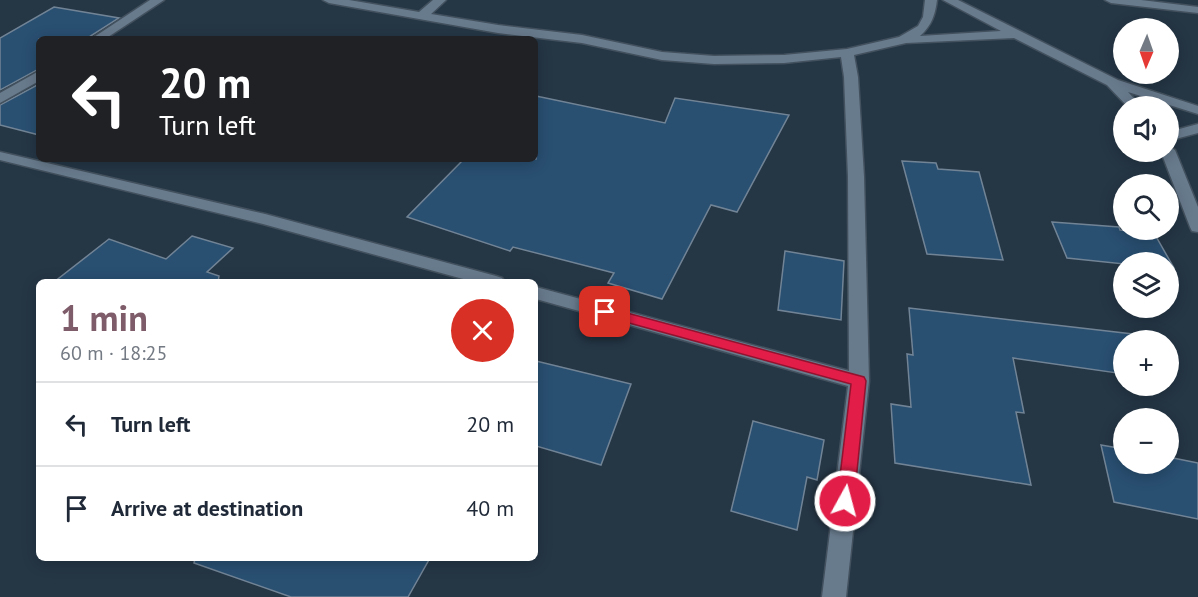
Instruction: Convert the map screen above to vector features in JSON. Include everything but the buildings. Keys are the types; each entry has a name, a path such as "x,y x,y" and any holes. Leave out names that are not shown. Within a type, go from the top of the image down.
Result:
{"street":[{"path":"101,36 158,0"},
{"path":"329,0 498,29 582,39 662,56 714,60 784,59 847,53 907,39 1018,34"},
{"path":"421,16 440,0"},
{"path":"907,39 922,27 928,18 931,0"},
{"path":"949,0 1113,83"},
{"path":"1111,0 1198,10"},
{"path":"834,597 859,381 856,177 847,53"},
{"path":"0,99 36,77"},
{"path":"1114,84 1125,96"},
{"path":"1116,84 1198,110"},
{"path":"1179,134 1198,128"},
{"path":"0,156 265,219 485,279"},
{"path":"1173,162 1198,227"},
{"path":"538,294 859,381"}],"route":[{"path":"605,312 859,381 845,501"}]}
